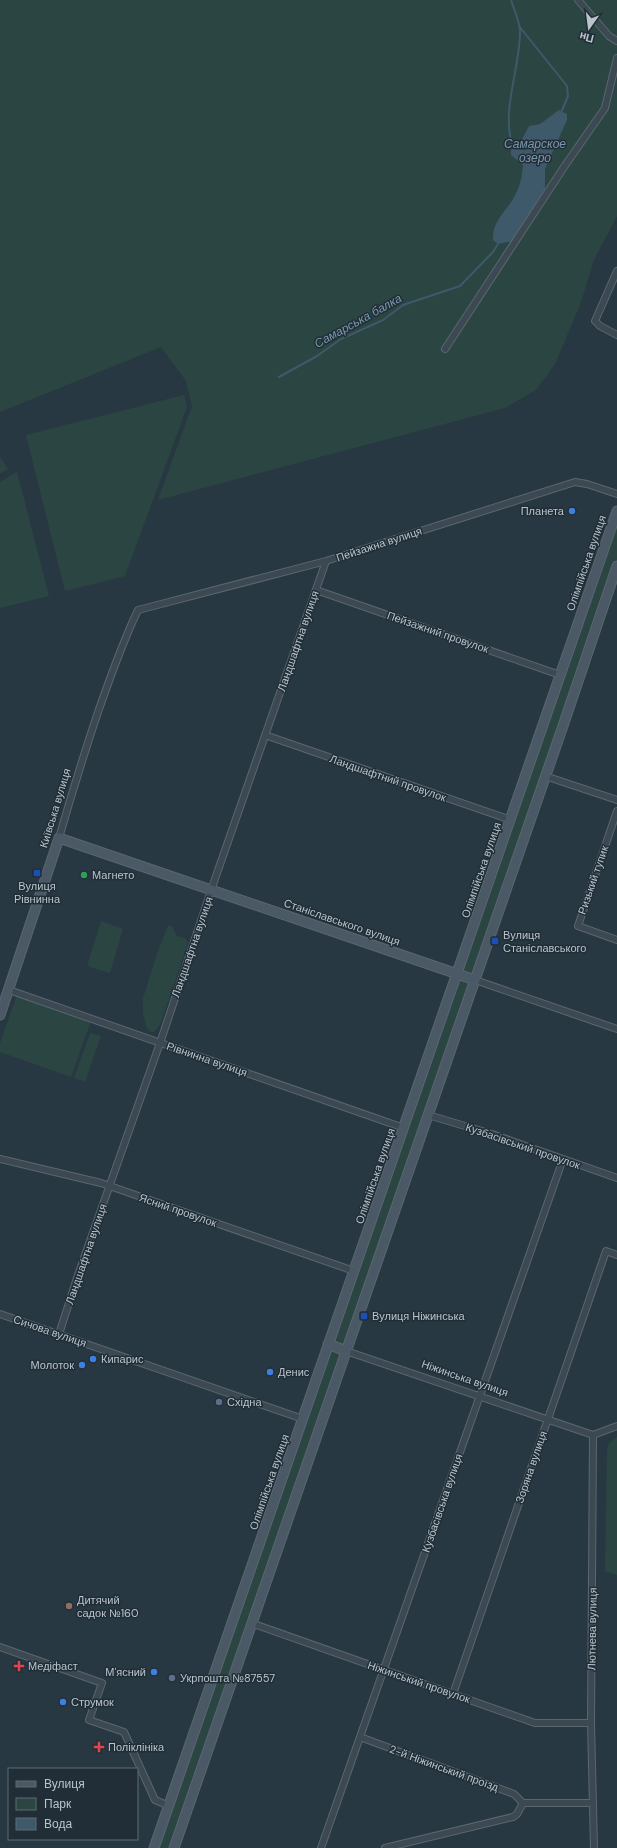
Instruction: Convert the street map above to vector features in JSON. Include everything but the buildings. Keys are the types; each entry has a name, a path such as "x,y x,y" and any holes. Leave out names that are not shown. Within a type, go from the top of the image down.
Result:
{"main road":[{"name":"Олімпійська вулиця","path":"154,1848 617,511"},
{"path":"174,1848 567,716 617,566"},
{"name":"Станіславського вулиця","path":"60,838 475,980"},
{"name":"Київська вулиця","path":"0,1015 60,838"},
{"name":"Ніжинська вулиця","path":"328,1344 346,1351"}],"street":[{"path":"578,0 609,36 617,41"},
{"path":"445,349 564,167 605,108 617,58"},
{"path":"617,271 595,321 600,326 617,335"},
{"name":"Пейзажна вулиця","path":"138,610 326,561 575,482 587,484 617,494"},
{"name":"Ландшафтна вулиця","path":"59,1334 76,1280 160,1043 211,889 326,561"},
{"name":"Пейзажний провулок","path":"316,590 560,675"},
{"name":"Київська вулиця","path":"60,838 77,777 108,685 124,639 138,610"},
{"name":"Ландшафтний провулок","path":"265,736 511,820"},
{"path":"545,776 617,800"},
{"name":"Ризький тупик","path":"617,811 578,926 617,940"},
{"name":"Станіславського вулиця","path":"475,980 617,1028"},
{"name":"Рівнинна вулиця","path":"8,990 404,1128"},
{"name":"Кузбасівський провулок","path":"428,1115 492,1134 617,1178"},
{"name":"Ясний провулок","path":"0,1159 70,1174 110,1186 354,1271"},
{"name":"Кузбасівська вулиця","path":"321,1848 563,1159"},
{"name":"Зоряна вулиця","path":"453,1694 606,1251 617,1255"},
{"name":"Сичова вулиця","path":"0,1314 303,1419"},
{"name":"Ніжинська вулиця","path":"346,1351 593,1435"},
{"path":"593,1435 617,1426"},
{"name":"Лютнева вулиця","path":"593,1435 591,1723 594,1848"},
{"name":"Ніжинський провулок","path":"251,1623 538,1723 591,1723"},
{"path":"0,1648 102,1683 89,1720 124,1732 155,1800 169,1806"},
{"name":"2-й Ніжинський проїзд","path":"360,1737 514,1794 523,1804"},
{"path":"385,1848 513,1817 517,1814 523,1804 592,1803"}],"green space":[{"path":"0,0 617,0 617,216 594,260 580,305 555,364 536,390 505,408 158,500 192,406 186,381 161,347 0,412"},
{"path":"184,395 187,407 125,576 65,591 26,435"},
{"path":"0,457 8,469 0,474"},
{"path":"17,472 49,596 0,608 0,482"},
{"path":"617,512 617,567 174,1848 155,1848"},
{"path":"101,921 123,929 110,973 87,966"},
{"path":"168,926 172,926 177,936 185,938 188,943 160,1025 154,1032 150,1032 146,1026 143,1013 143,998 159,948"},
{"path":"17,995 91,1021 71,1077 0,1052 0,1043"},
{"path":"90,1033 101,1036 85,1082 74,1078"},
{"path":"617,1437 617,1575 605,1571 607,1450 609,1443"}],"water":[{"name":"Самарское озеро","path":"559,110 567,114 567,120 545,169 545,189 513,241 498,244 493,240 495,226 518,190 523,165 511,155 511,150 520,143 529,126 540,124"}],"waterway":[{"name":"Самарська балка","path":"511,0 518,18 520,30 509,121 510,135 514,149"},
{"path":"519,26 567,86 568,96 561,113"},
{"name":"Самарська балка","path":"279,377 317,356 341,339 383,320 403,305 460,286 493,252 499,242"}],"place":[{"name":"Планета","path":"572,511"},
{"name":"Вулиця Рівнинна","path":"37,873"},
{"name":"Магнето","path":"84,875"},
{"name":"Вулиця Станіславського","path":"495,941"},
{"name":"Вулиця Ніжинська","path":"364,1316"},
{"name":"Кипарис","path":"93,1359"},
{"name":"Молоток","path":"82,1365"},
{"name":"Денис","path":"270,1372"},
{"name":"Східна","path":"219,1402"},
{"name":"Дитячий садок №160","path":"69,1606"},
{"name":"Медіфаст","path":"19,1666"},
{"name":"М'ясний","path":"154,1672"},
{"name":"Укрпошта №87557","path":"172,1678"},
{"name":"Струмок","path":"63,1702"},
{"name":"Поліклініка","path":"99,1747"}]}
